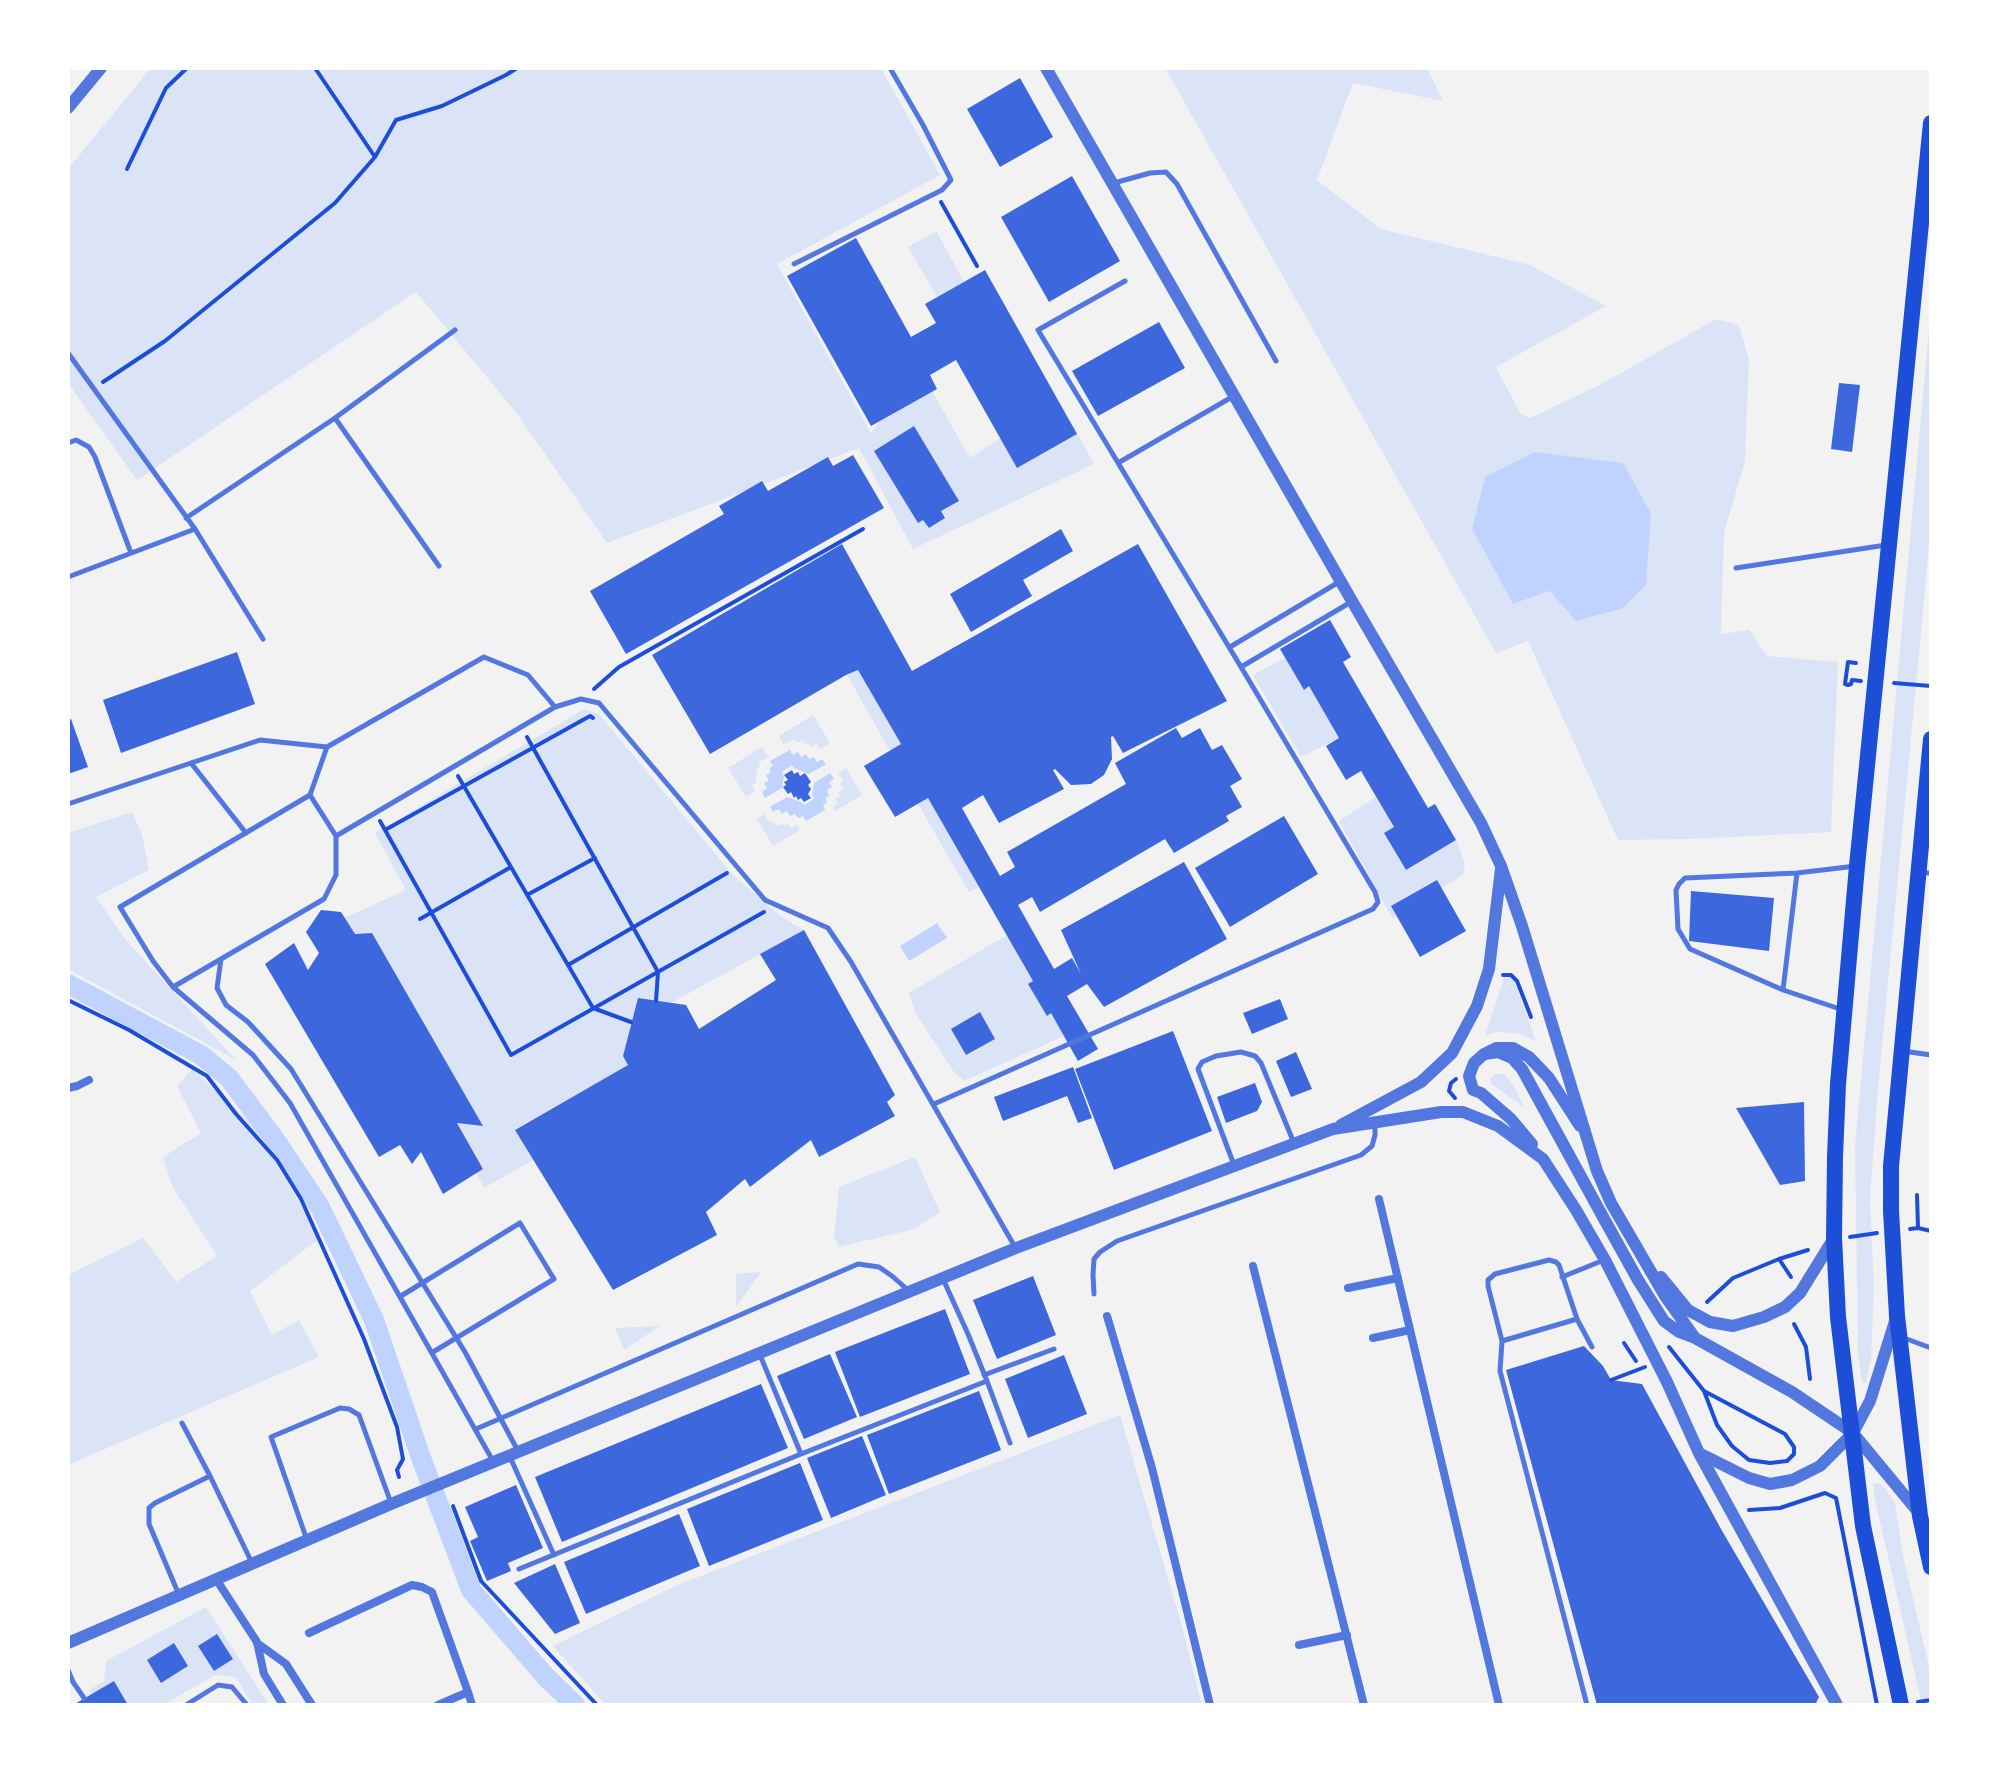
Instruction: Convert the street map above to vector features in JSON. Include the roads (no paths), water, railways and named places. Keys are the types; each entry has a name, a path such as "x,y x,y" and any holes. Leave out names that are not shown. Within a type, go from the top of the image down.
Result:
{"main road":[{"path":"1901,1705 1863,1526 1838,1317 1838,1084 1931,123"},
{"path":"1931,739 1925,873 1891,1166 1897,1316 1920,1516 1931,1567"}],"street":[{"path":"68,108 101,68"},
{"path":"1046,68 1481,823 1501,866 1522,926 1597,1171 1638,1250 1695,1338"},
{"path":"68,1643 391,1504 1016,1248 1333,1129 1421,1082 1452,1053 1477,1006 1489,969 1501,866"},
{"path":"1588,1138 1549,1078 1529,1057 1513,1048 1496,1048 1474,1063 1469,1076 1473,1090 1481,1093 1511,1119 1543,1159 1605,1260 1699,1453 1837,1705"},
{"path":"1484,1054 1498,1052 1512,1058 1522,1069 1638,1280 1664,1321 1792,1392 1853,1433 1920,1516"},
{"path":"68,1088 89,1080"},
{"path":"1333,1129 1441,1112 1463,1112 1498,1126 1543,1159"},
{"path":"1379,1199 1499,1705"},
{"path":"1638,1250 1688,1310 1710,1322 1733,1326 1785,1307 1800,1293 1837,1239"},
{"path":"1253,1266 1364,1705"},
{"path":"1348,1288 1398,1278"},
{"path":"1107,1316 1152,1468 1210,1705"},
{"path":"1699,1453 1749,1478 1770,1484 1792,1480 1820,1466 1853,1433 1870,1401 1897,1316"},
{"path":"1373,1338 1410,1330"},
{"path":"216,1579 257,1642 286,1664 312,1705"},
{"path":"309,1633 412,1585 422,1587 432,1592 472,1705"},
{"path":"1299,1645 1347,1635"},
{"path":"257,1642 264,1674 283,1705"},
{"path":"438,1705 468,1692"}],"lane":[{"path":"794,264 942,190 951,180 890,68"},
{"path":"1113,184 1150,173 1166,172 1177,184 1276,361"},
{"path":"934,1104 1373,909 1378,902 1375,892 1230,647 1038,330 1125,281"},
{"path":"186,518 335,418 455,330"},
{"path":"68,353 195,529 263,639"},
{"path":"1118,463 1235,395"},
{"path":"335,418 439,566"},
{"path":"68,443 76,440 89,447 95,457 131,553"},
{"path":"68,577 195,529"},
{"path":"1736,568 1889,545"},
{"path":"1230,647 1341,581"},
{"path":"1241,667 1352,601"},
{"path":"68,804 260,740 327,747 484,657 528,675 555,707"},
{"path":"336,836 555,707 581,699 599,703 765,900 828,928 851,962 1016,1248"},
{"path":"327,747 310,795 120,907 173,987 253,1055 290,1103 494,1462"},
{"path":"191,763 246,833"},
{"path":"173,987 324,899 336,875 336,836 310,795"},
{"path":"1844,1010 1783,990 1690,949 1678,929 1676,890 1685,878 1797,873 1857,866"},
{"path":"1783,990 1797,873"},
{"path":"221,958 217,988 226,1005 248,1022 291,1069 456,1338 501,1419 554,1555"},
{"path":"1902,1051 1931,1055"},
{"path":"1235,1166 1198,1069 1202,1062 1216,1056 1241,1052 1255,1056 1261,1063 1294,1144"},
{"path":"1094,1294 1094,1259 1117,1241 1361,1155 1372,1146 1375,1123"},
{"path":"401,1296 520,1223 554,1279 433,1352"},
{"path":"1587,1705 1500,1371 1502,1341 1488,1280 1495,1274 1549,1260 1556,1262 1577,1319 1592,1347"},
{"path":"1562,1277 1605,1260"},
{"path":"476,1429 858,1264 879,1267 909,1292"},
{"path":"943,1278 1010,1443"},
{"path":"1502,1341 1577,1319"},
{"path":"1899,1336 1931,1348"},
{"path":"519,1569 1054,1349"},
{"path":"759,1353 801,1454"},
{"path":"307,1540 271,1437 340,1408 349,1409 359,1415 391,1504"},
{"path":"182,1423 252,1564"},
{"path":"179,1595 149,1524 149,1508 210,1476"},
{"path":"68,1670 84,1698"},
{"path":"186,1705 218,1685 232,1687 247,1705"}],"water":[{"path":"1535,452 1623,463 1651,514 1646,585 1621,609 1576,621 1550,591 1513,604 1472,529 1485,477"},
{"path":"790,750 793,755 798,752 801,757 806,754 809,759 814,757 817,762 822,759 826,764 809,774 792,765 782,772 782,788 765,798 762,792 767,788 764,783 769,781 766,775 773,766 770,761"},
{"path":"830,773 834,779 829,782 832,787 827,790 829,796 823,805 825,810 806,821 803,816 790,816 787,811 782,814 779,809 773,812 770,807 787,797 804,805 814,799 814,783"},
{"path":"937,923 947,938 909,961 900,946"}],"waterway":[{"path":"68,984 201,1055 229,1078 276,1141 320,1207 374,1320 471,1590 546,1677 575,1705"}]}
